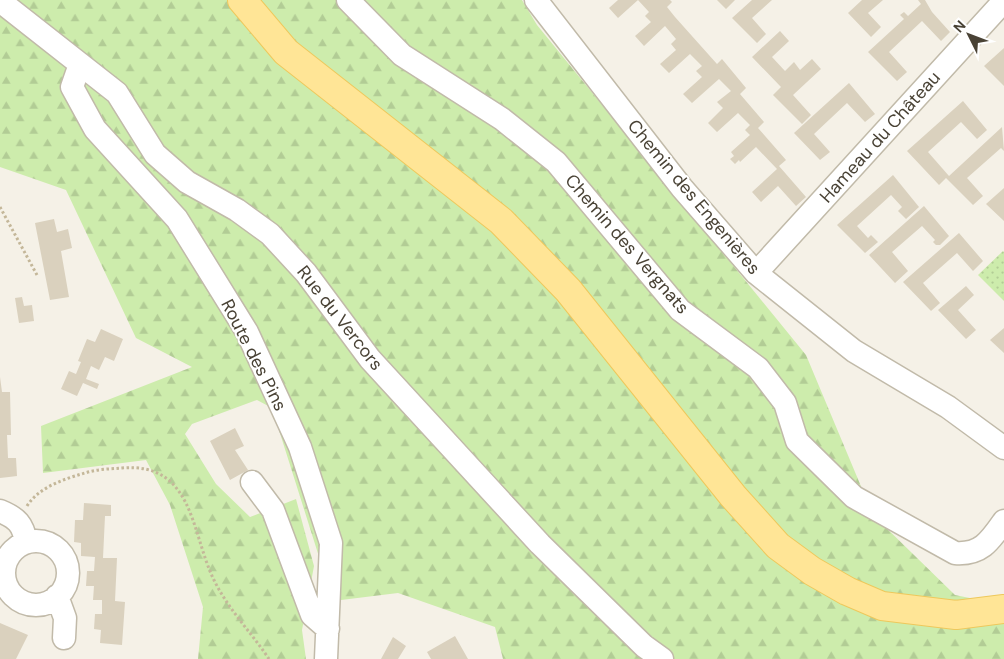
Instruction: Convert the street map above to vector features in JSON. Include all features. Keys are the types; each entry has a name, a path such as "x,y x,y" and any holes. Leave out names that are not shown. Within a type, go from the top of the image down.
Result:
{"main road":[{"path":"242,0 286,52 502,221 568,290 733,496 778,546 812,571 840,587 882,606 956,614 1004,608"},
{"path":"956,614 992,603 1004,593"}],"street":[{"name":"Chemin des Vergnats","path":"348,0 402,55 502,119 556,162 680,310 758,368 785,403 797,441 854,497 955,553 969,554 977,551 989,542 1004,521"},
{"name":"Chemin des Engenières","path":"536,0 682,188 756,273 854,352 948,407 1004,448"},
{"name":"Rue du Vercors","path":"0,1 117,93 155,154 187,182 237,210 270,234 306,273 370,359 520,523 644,646 662,659"},
{"name":"Hameau du Château","path":"756,273 1004,1"},
{"name":"Route des Pins","path":"80,64 72,87 95,129 177,218 247,332 300,447 331,543 326,659"},
{"path":"252,482 273,510 312,615 328,629"},
{"path":"15,525 38,541 50,544 60,551 66,562 68,574 65,586 58,596 47,603 34,605 22,601 13,594 6,583 4,571 8,558 15,548 15,525"},
{"path":"58,596 65,618 64,638"}],"path":[{"path":"0,207 37,276"},
{"path":"15,525 28,504 42,490 62,480 93,470 138,466 165,475 181,494 198,533 213,578 232,610 269,659"}],"green space":[{"path":"0,0 522,0 537,25 806,355 873,515 955,595 1004,605 1004,659 503,659 495,627 398,593 333,601 272,408 257,400 192,424 185,434 216,484 250,517 296,499 314,566 302,630 306,659 198,659 203,607 170,505 146,460 43,473 41,426 192,367 136,338 66,190 0,167"},
{"path":"1004,252 1004,301 978,275"}],"building":[{"path":"618,0 638,0 618,18 609,8"},
{"path":"638,0 670,0 672,2 667,7 675,17 717,64 722,59 746,88 740,94 764,122 758,128 786,160 779,166 806,197 796,206 778,186 761,202 752,192 777,169 756,147 740,162 739,160 735,164 730,159 734,156 731,152 750,135 745,130 750,125 738,113 717,132 708,123 723,108 717,102 731,91 719,79 692,103 683,94 702,77 696,71 702,66 690,54 669,73 660,64 676,50 671,44 676,39 665,26 644,46 635,36 651,22 645,16 649,12"},
{"path":"717,0 735,0 726,9"},
{"path":"752,0 772,0 752,18 766,34 757,43 732,18"},
{"path":"862,0 883,0 868,13 881,27 871,37 848,13"},
{"path":"918,0 925,0 932,12 950,32 941,41 922,21 889,52 907,72 897,81 868,52 904,19 900,15 904,12 908,16 921,4"},
{"path":"780,31 789,41 772,57 785,71 794,62 800,70 812,59 821,69 793,95 811,115 802,124 773,95 781,87 752,57"},
{"path":"1004,48 1004,86 984,66"},
{"path":"849,83 875,114 865,122 847,103 814,134 830,152 820,160 794,133"},
{"path":"963,101 987,130 977,139 961,122 928,152 949,176 1002,127 1004,151 1001,148 967,178 983,196 973,205 946,178 939,185 907,151"},
{"path":"893,175 919,207 906,219 898,211 902,207 891,195 857,226 868,238 871,235 878,242 865,253 837,225"},
{"path":"1004,188 1004,221 986,204"},
{"path":"924,206 949,236 940,245 936,245 933,242 935,240 922,226 892,252 908,271 895,283 869,255"},
{"path":"54,219 57,232 68,229 72,248 61,251 69,297 50,300 35,223"},
{"path":"959,233 983,261 973,271 957,253 923,283 940,303 931,311 903,282"},
{"path":"966,286 974,295 958,310 976,330 966,339 938,310"},
{"path":"22,297 24,306 32,305 34,321 19,323 15,298"},
{"path":"1004,328 1004,353 990,340"},
{"path":"101,329 123,339 114,361 105,357 99,370 91,366 86,379 99,384 97,389 83,383 77,396 61,389 69,371 76,374 81,362 78,361 87,339 95,342"},
{"path":"0,377 2,392 10,392 11,435 7,435 8,458 16,458 17,476 0,478"},
{"path":"235,428 244,446 235,450 248,470 230,480 210,441"},
{"path":"84,503 111,505 111,516 105,516 103,558 117,558 115,601 125,602 122,645 100,643 101,630 94,629 95,614 102,614 102,600 93,600 94,586 86,586 87,571 94,571 95,557 81,556 81,543 74,542 75,520 83,520"},
{"path":"0,623 28,635 16,659 0,659"},
{"path":"455,636 468,659 431,659 427,652"},
{"path":"393,637 406,646 398,659 381,659"}]}
